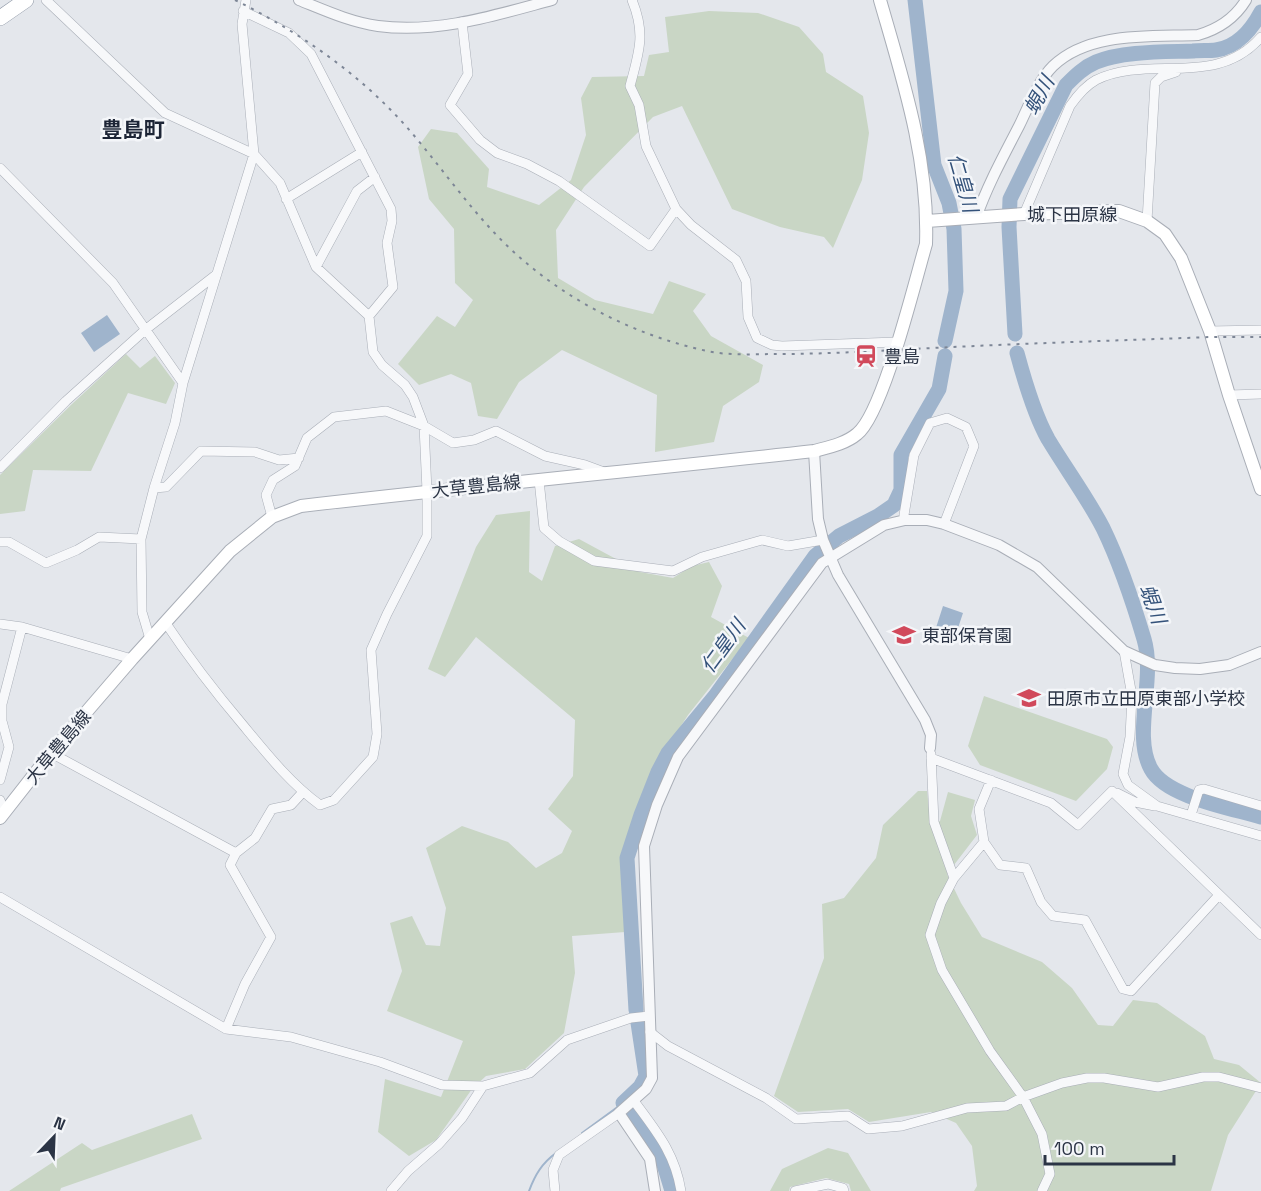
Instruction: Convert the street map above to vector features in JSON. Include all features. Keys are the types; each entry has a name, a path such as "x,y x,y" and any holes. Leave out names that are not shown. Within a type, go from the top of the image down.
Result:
{"highway":[{"path":"0,18 26,0"}],"main road":[{"path":"880,0 914,119 933,220"},
{"name":"城下田原線","path":"933,220 1119,211 1147,221 1165,234 1181,258 1210,331 1261,489"},
{"name":"大草豊島線","path":"2,815 51,753 165,622 230,551 272,517 301,506 814,451 835,446 857,434 868,422 880,397 933,220"}],"street":[{"path":"46,0 165,113 254,154 280,183 316,267 369,316 373,352 409,391 424,426 427,536 371,650 377,734 373,757 334,800 320,805 303,792 269,758 195,668 165,622"},
{"path":"150,639 141,612 141,538 175,423 183,383 254,154 242,24 246,0"},
{"path":"298,0 339,16 378,26 408,27 462,22 552,0"},
{"path":"632,0 641,25 641,48 630,86 639,105 646,146 676,209 691,225 736,260 746,281 748,317 757,338 772,345 782,346 897,342"},
{"path":"976,218 1030,102 1045,76 1054,66 1068,55 1083,48 1108,41 1198,35 1212,31 1238,12 1246,0"},
{"path":"243,11 288,33 311,54 391,209 392,221 387,243 393,287 369,316"},
{"path":"462,22 468,74 450,105 480,140 497,153 559,181 650,246 676,209"},
{"path":"1147,221 1155,83 1161,77 1190,68 1232,60 1253,46 1261,37"},
{"path":"1024,214 1038,176 1070,106 1079,92 1095,81 1112,74 1137,70 1190,68"},
{"path":"286,199 362,152"},
{"path":"0,168 113,283 183,383"},
{"path":"316,267 357,190 375,177"},
{"path":"0,468 66,401 145,330 218,273"},
{"path":"1210,331 1261,330"},
{"path":"1229,395 1261,394"},
{"path":"272,517 266,495 273,480 295,466 308,438 334,417 386,411 424,426 453,443 474,440 496,431 545,456 585,465 610,474"},
{"path":"905,520 914,455 930,423 947,418 966,427 974,446 944,524"},
{"path":"154,488 166,487 201,451 255,452 279,460 299,458"},
{"path":"814,451 818,519 823,540 837,575 925,720 931,735 934,822 954,878"},
{"path":"539,480 544,528 559,541 594,561 673,571 702,557 762,540 788,546 823,540"},
{"path":"555,1191 553,1170 559,1155 634,1101 646,1089 652,1078 644,846 657,805 678,757 822,563 884,525 905,520 927,520 999,545 1037,567 1124,651 1155,665 1200,669 1229,665 1261,652"},
{"path":"0,542 9,543 46,563 77,550 99,537 141,538"},
{"path":"0,624 22,627 132,659"},
{"path":"0,780 9,747 2,721 2,704 22,627"},
{"path":"1124,651 1132,696 1130,737 1123,774 1133,789 1157,806"},
{"path":"51,753 236,853"},
{"path":"931,753 991,780 1051,803 1078,825 1112,791"},
{"path":"991,780 979,809 984,842 1000,864 1026,868 1041,902 1053,916 1085,920 1123,989 1131,991 1219,896"},
{"path":"1191,815 1199,790 1204,789 1261,806"},
{"path":"1112,791 1135,802 1191,815 1261,836"},
{"path":"1112,791 1261,935"},
{"path":"226,1029 245,984 271,938 230,865 236,853 255,838 272,809 291,805 303,792"},
{"path":"0,800 2,815"},
{"path":"984,842 954,878 940,903 930,935 942,970 990,1051 1023,1097 1042,1134 1050,1174 1042,1191"},
{"path":"0,897 226,1029 291,1036 380,1062 442,1085 483,1086 530,1073 567,1040 631,1018 649,1016"},
{"path":"650,1032 668,1046 766,1098 796,1119 848,1116 868,1128 902,1126 967,1107 1006,1106 1023,1097 1062,1083 1087,1078 1104,1078 1158,1088 1203,1077 1219,1077 1261,1088"},
{"path":"391,1191 408,1171 439,1144 483,1086"},
{"path":"634,1101 668,1148 675,1163 681,1191"},
{"path":"619,1113 650,1158 654,1191"},
{"path":"795,1191 828,1184 843,1188 844,1191"}],"green space":[{"path":"709,11 758,13 799,27 823,54 826,72 863,96 869,133 862,180 833,248 824,237 780,227 732,209 682,106 653,117 584,187 556,230 558,278 595,300 653,314 669,281 706,294 693,311 711,336 763,365 759,382 723,406 714,442 655,452 657,395 562,350 519,382 497,419 478,416 471,383 451,374 419,385 398,364 437,316 455,327 473,300 455,283 454,229 429,199 418,147 431,129 457,133 489,169 487,187 539,205 571,180 586,135 581,98 592,77 644,76 649,55 669,52 665,17"},
{"path":"126,354 140,368 155,356 175,383 166,404 128,393 91,471 33,470 25,511 0,514 0,475"},
{"path":"530,511 529,572 542,581 555,546 579,539 640,572 673,578 692,566 709,562 722,586 711,617 749,638 688,715 653,769 623,856 625,932 572,936 575,973 564,1033 525,1069 486,1076 472,1089 436,1140 409,1156 378,1132 385,1079 441,1097 463,1041 387,1011 402,971 390,923 412,916 426,945 440,946 446,908 426,848 462,826 508,842 536,868 562,853 572,831 548,809 573,776 575,720 476,637 445,677 428,669 476,547 496,515"},
{"path":"984,696 1107,739 1113,747 1107,769 1076,801 980,765 968,746"},
{"path":"918,791 927,791 931,827 940,821 948,792 975,800 971,816 977,835 947,874 961,903 982,937 1042,962 1072,988 1098,1025 1113,1026 1133,1000 1157,1003 1205,1036 1214,1059 1239,1065 1261,1083 1228,1135 1211,1191 974,1191 977,1186 972,1146 956,1123 931,1112 869,1122 848,1109 798,1112 774,1096 824,958 822,904 844,898 876,858 883,825"},
{"path":"192,1114 202,1139 61,1188 60,1191 9,1191 82,1143 92,1150"},
{"path":"828,1148 848,1153 871,1191 851,1191 849,1184 826,1178 790,1187 789,1191 770,1191 782,1169"}],"water":[{"path":"107,315 120,334 94,352 81,333"},
{"path":"943,606 963,613 953,643 933,637"}],"waterway":[{"name":"仁皇川","path":"915,0 934,165 949,203 954,229 956,291 945,341"},
{"name":"蜆川","path":"1015,334 1009,227 1010,199 1066,85 1088,66 1106,58 1143,53 1224,48 1243,36 1261,12"},
{"name":"蜆川","path":"1017,353 1043,430 1103,528 1121,569 1135,611 1147,655 1144,740 1151,769 1159,779 1184,794 1261,817"},
{"name":"仁皇川","path":"636,1010 627,858 658,772 668,753 715,696 815,556 839,536 894,505 901,490 901,455 939,389 945,356"},
{"name":"仁皇川","path":"623,1103 640,1087 646,1076 638,1023"},
{"path":"582,1133 623,1103"},
{"name":"仁皇川","path":"631,1112 662,1158 672,1191"},
{"path":"529,1191 540,1170 556,1153"}],"railway":[{"path":"235,0 284,27 330,57 373,92 411,132 488,226 537,271 581,302 655,336 725,354 837,353 1014,344 1261,337"}],"place":[{"name":"豊島","path":"866,356"},
{"name":"東部保育園","path":"904,635"},
{"name":"田原市立田原東部小学校","path":"1029,698"}],"district":[{"name":"豊島町","path":"133,129"}]}
